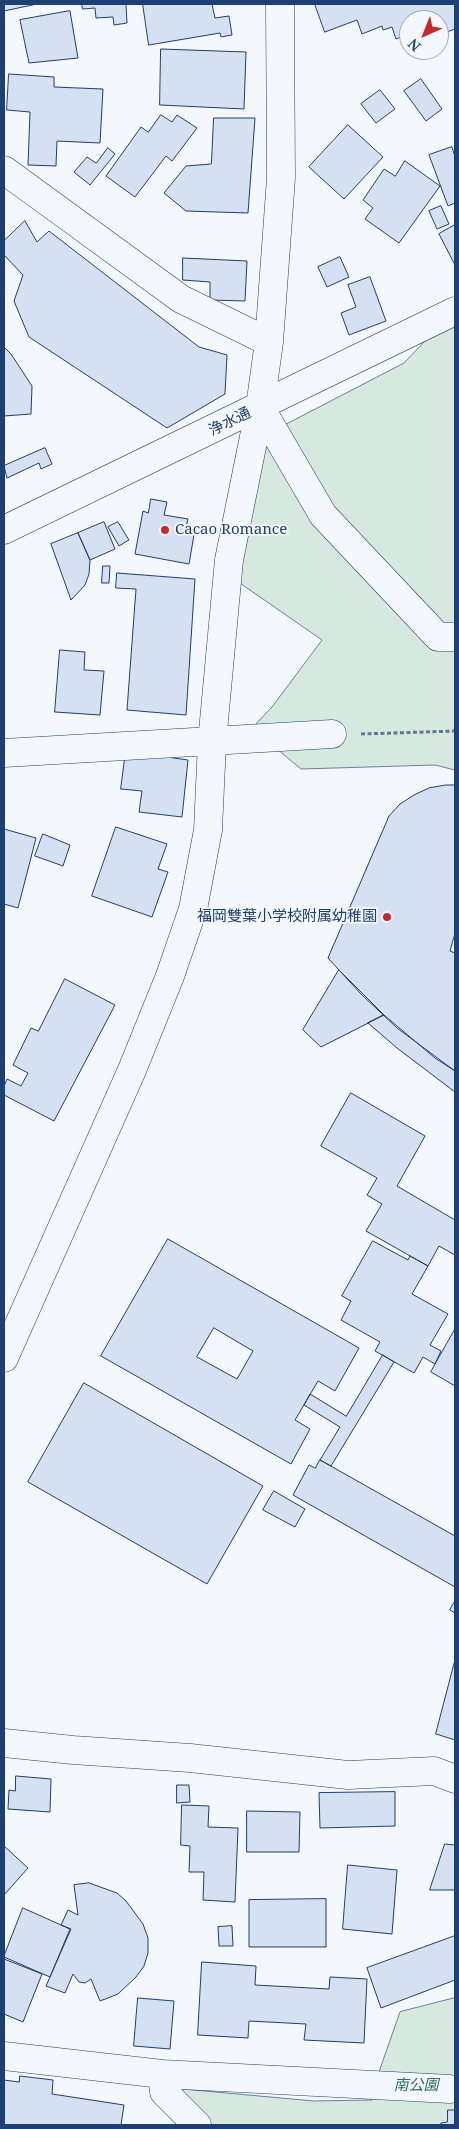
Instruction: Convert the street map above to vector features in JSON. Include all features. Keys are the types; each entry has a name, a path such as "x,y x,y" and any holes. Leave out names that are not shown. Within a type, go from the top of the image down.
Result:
{"street":[{"path":"4,1358 132,1070 170,976 193,909 208,830 212,742 229,560 260,407 269,342 281,178 280,4"},
{"path":"4,170 181,299 269,342"},
{"name":"浄水通","path":"4,530 455,311"},
{"path":"260,407 323,515 438,636 455,637"},
{"path":"4,753 332,734"},
{"path":"4,1743 190,1758 348,1775 434,1771 455,1779"},
{"path":"4,2056 162,2074 450,2089"},
{"path":"162,2074 164,2092 197,2125"}],"path":[{"path":"332,734 455,732"}],"green space":[{"path":"455,312 455,770 435,765 301,769 252,728 272,707 322,640 234,579 269,433 404,363"},
{"name":"南公園","path":"455,1998 455,2125 209,2125 172,2088 314,2101 372,2100 380,2069 400,2012"}],"building":[{"path":"4,4 37,4 4,11"},
{"path":"82,4 126,4 127,23 114,25 113,17 96,18 95,8 83,9"},
{"path":"143,4 212,4 215,18 229,16 232,35 221,37 220,33 149,45"},
{"path":"315,4 455,4 455,29 449,31 449,10 399,10 399,38 396,39 392,27 383,30 382,26 362,34 357,20 325,32"},
{"path":"70,11 78,58 29,63 20,20"},
{"path":"161,49 246,52 244,109 160,105"},
{"path":"9,74 54,77 54,87 103,89 100,143 57,141 56,166 28,165 30,112 7,110"},
{"path":"421,79 442,109 426,121 404,91"},
{"path":"380,90 395,109 376,123 361,104"},
{"path":"161,115 172,122 177,115 197,128 172,161 166,156 135,197 106,176 141,127 148,132"},
{"path":"214,118 255,118 248,213 186,211 164,193 186,166 211,164"},
{"path":"348,125 383,157 344,199 309,167"},
{"path":"452,147 455,157 455,203 448,206 429,155"},
{"path":"108,148 115,154 90,185 74,172 87,157 96,163"},
{"path":"405,161 440,186 399,243 365,219 373,208 363,200 384,169 395,176"},
{"path":"441,206 449,224 437,229 429,211"},
{"path":"25,221 37,242 49,231 199,347 227,355 225,394 167,428 29,337 14,301 23,275 4,255 4,241"},
{"path":"455,225 455,265 439,234"},
{"path":"340,257 349,277 327,287 318,267"},
{"path":"183,258 247,261 245,301 210,300 210,282 183,280"},
{"path":"370,277 386,321 349,335 341,313 356,307 348,285"},
{"path":"4,347 11,354 32,386 31,414 4,416"},
{"path":"45,448 52,464 41,469 39,463 7,478 4,466"},
{"path":"151,499 167,502 164,515 188,519 186,527 195,529 189,564 135,554 143,511 148,513"},
{"path":"104,522 115,549 90,560 78,533"},
{"path":"118,522 129,540 119,546 108,527"},
{"path":"78,533 90,560 89,574 85,585 71,600 51,544"},
{"path":"103,566 110,566 109,583 102,583"},
{"path":"117,573 195,579 186,715 127,710 136,589 116,588"},
{"path":"60,650 85,652 84,670 104,671 100,715 55,712"},
{"path":"126,751 188,760 182,817 139,812 142,791 121,789"},
{"path":"455,785 455,933 450,951 455,953 455,1071 397,1028 361,994 328,958 389,816 400,804 414,795 429,788"},
{"path":"116,827 167,844 158,869 168,872 152,917 92,896"},
{"path":"4,829 36,838 18,908 4,904"},
{"path":"43,834 70,845 63,866 35,856"},
{"path":"339,970 384,1015 321,1047 303,1030"},
{"path":"65,979 115,1005 54,1121 4,1095 4,1086 7,1079 21,1086 28,1073 13,1065 31,1028 38,1031"},
{"path":"384,1015 435,1058 455,1071 455,1092 397,1048 368,1023"},
{"path":"351,1093 425,1136 397,1186 455,1220 455,1255 439,1246 428,1266 366,1231 382,1204 367,1195 377,1178 321,1146"},
{"path":"168,1239 359,1348 335,1391 318,1381 295,1420 310,1429 291,1464 101,1356","holes":["214,1328 253,1351 237,1379 197,1357"]},
{"path":"373,1241 408,1260 410,1256 428,1266 412,1294 448,1314 430,1345 441,1351 435,1364 423,1357 414,1373 375,1351 380,1342 341,1320 351,1301 342,1296"},
{"path":"455,1329 455,1386 431,1372"},
{"path":"383,1355 394,1362 331,1466 320,1460 340,1427 304,1405 310,1394 346,1416"},
{"path":"84,1383 263,1486 207,1584 28,1482"},
{"path":"320,1460 455,1536 455,1587 293,1495 309,1465 315,1468"},
{"path":"274,1491 305,1509 295,1527 263,1510"},
{"path":"455,1601 455,1613 450,1610"},
{"path":"455,1660 455,1740 436,1734"},
{"path":"16,1776 51,1779 50,1812 8,1809 9,1790 15,1791"},
{"path":"177,1785 189,1785 190,1802 177,1803"},
{"path":"395,1792 395,1826 320,1828 319,1793"},
{"path":"182,1805 209,1806 208,1827 238,1828 235,1902 203,1900 204,1872 189,1872 190,1846 181,1845"},
{"path":"247,1811 300,1812 299,1852 247,1852"},
{"path":"445,1844 455,1845 455,1890 430,1890"},
{"path":"4,1846 28,1868 4,1895"},
{"path":"348,1865 397,1870 392,1934 343,1929"},
{"path":"89,1883 117,1893 126,1901 143,1924 148,1938 148,1953 144,1966 136,1977 118,1994 100,2001 91,1979 85,1983 79,1982 73,1974 65,1993 46,1986 71,1929 61,1925 68,1910 78,1915 74,1885"},
{"path":"326,1899 326,1947 249,1947 249,1900"},
{"path":"23,1908 70,1929 50,1977 4,1957"},
{"path":"232,1926 233,1946 219,1946 218,1927"},
{"path":"455,1936 455,1980 381,2008 367,1968"},
{"path":"4,1959 42,1974 23,2022 4,2014"},
{"path":"202,1962 256,1966 255,1985 329,1989 330,1977 367,1979 364,2043 304,2040 306,2024 249,2021 248,2038 198,2035"},
{"path":"138,1998 174,2001 170,2049 134,2046"},
{"path":"20,2076 53,2080 52,2094 124,2105 121,2125 4,2125 4,2080 19,2082"},
{"path":"448,2110 455,2110 455,2125 441,2125 441,2123 447,2122"}],"place":[{"name":"Cacao Romance","path":"165,530"},
{"name":"福岡雙葉小学校附属幼稚園","path":"387,917"}]}
